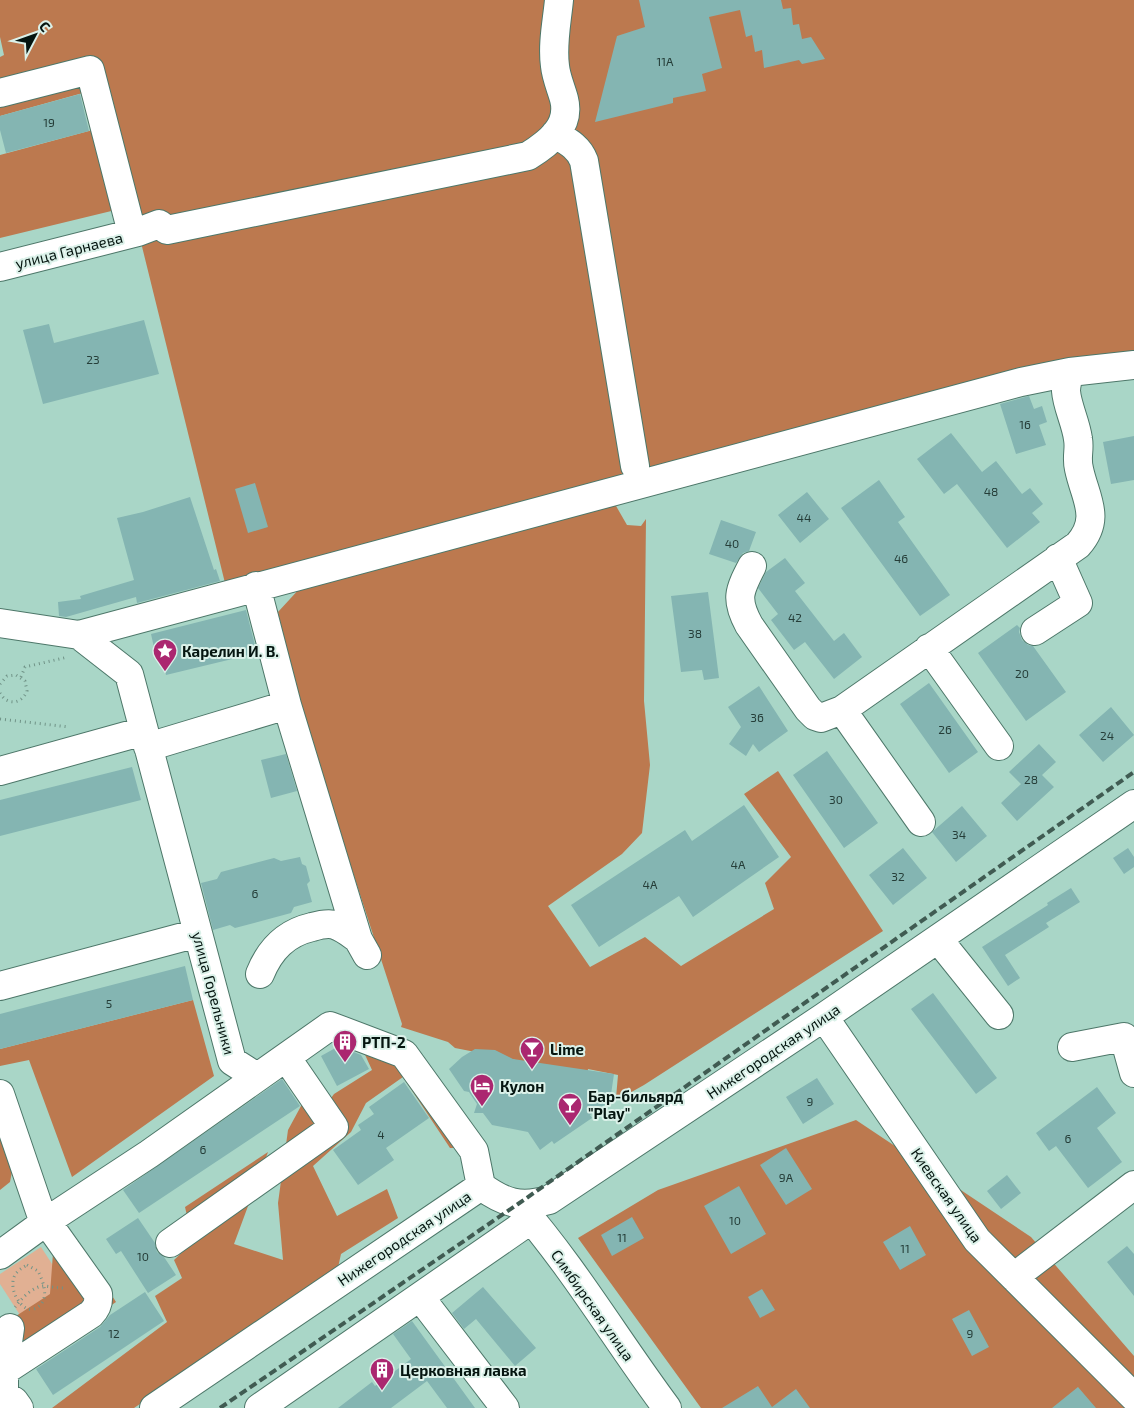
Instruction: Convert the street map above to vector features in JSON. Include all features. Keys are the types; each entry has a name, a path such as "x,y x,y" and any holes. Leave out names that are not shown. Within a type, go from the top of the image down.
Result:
{"street":[{"path":"558,0 554,53 555,67 565,100 566,112 562,125 554,134 576,147 582,154 584,161 634,466"},
{"path":"0,93 90,70 135,233"},
{"name":"улица Гарнаева","path":"0,267 135,233 159,224 167,230 528,156 546,145 554,134"},
{"path":"0,623 88,642 256,586 1021,382 1070,372 1134,365"},
{"path":"752,566 740,589 739,599 742,612 749,625 808,709 815,716 821,718 842,710 1082,541 1085,537 1091,520 1086,488 1079,472 1076,458 1079,442 1066,391 1070,372"},
{"path":"1035,631 1078,603 1058,558"},
{"path":"256,586 287,705 363,947 348,931 334,924 318,925 300,930 280,943 267,958 260,974"},
{"name":"улица Горельники","path":"88,642 129,674 232,1061 257,1077"},
{"path":"929,648 999,746"},
{"path":"0,771 146,739 287,705"},
{"path":"842,710 921,822"},
{"name":"Нижегородская улица","path":"154,1408 481,1186 497,1198 525,1211 535,1204 549,1200 824,1017 1134,804"},
{"path":"0,986 198,933"},
{"path":"938,939 999,1015"},
{"name":"Киевская улица","path":"824,1017 977,1240 1134,1397"},
{"path":"0,1255 44,1223 149,1154 330,1026 404,1054 474,1151 481,1186"},
{"path":"1072,1047 1124,1037 1134,1074"},
{"path":"170,1243 334,1127 286,1057"},
{"path":"0,1094 44,1223 54,1232 98,1294 99,1300 91,1314 4,1372"},
{"path":"1014,1277 1134,1186"},
{"path":"259,1408 420,1296 525,1211"},
{"name":"Симбирская улица","path":"525,1211 598,1309 667,1408"},
{"path":"420,1296 504,1408"},
{"path":"7,1320 4,1395 14,1401 19,1408"}],"path":[{"path":"21,677 25,667 88,642"},
{"path":"0,684 7,676 11,675 21,677 27,685 27,691 23,699 18,702 9,702 0,693"},
{"path":"27,1265 33,1267 38,1271 44,1286 44,1299 41,1305 35,1309 28,1309 7,1320 14,1290 12,1282 15,1275 27,1265"},
{"path":"7,1320 36,1288 44,1286 52,1288 94,1289"}],"shaded area":[{"path":"0,0 1134,0 1134,355 225,583 132,206 0,238 0,155 100,128 90,91 0,116 0,57 4,55 0,37"},
{"path":"612,499 627,525 641,526 646,519 644,701 650,765 642,833 622,854 548,906 590,967 645,937 681,966 774,909 765,883 791,857 744,794 778,771 883,931 644,1085 617,1100 618,1075 588,1069 587,1074 455,1048 448,1042 401,1027 402,1024 299,706 278,612 313,574"},
{"path":"193,1000 214,1076 72,1177 29,1060 0,1066 0,1049"},
{"path":"361,1046 399,1060 465,1148 450,1148 403,1077 366,1103 351,1132 313,1166 337,1216 387,1189 398,1218 341,1254 337,1272 134,1408 52,1408 167,1322 155,1296 182,1278 174,1260 193,1242 185,1207 268,1152 234,1244 283,1260 278,1203 288,1130 307,1095 318,1116 334,1094 372,1070"},
{"path":"0,1106 15,1156 10,1182 0,1190"},
{"path":"856,1120 1031,1237 1134,1356 1134,1408 701,1408 578,1238 658,1190"},
{"path":"75,1237 116,1302 10,1375 16,1316 50,1294 53,1253"},
{"path":"41,1247 73,1296 27,1326 0,1284 0,1274"}],"building":[{"path":"639,0 781,0 783,9 791,8 793,25 799,24 802,39 811,37 825,59 802,64 799,60 764,68 762,50 755,52 752,35 746,37 740,10 709,17 722,68 702,74 706,91 673,98 673,103 595,122 617,36 645,27"},
{"path":"80,94 89,131 6,153 0,130 0,116"},
{"path":"144,320 159,374 43,404 23,330 49,324 54,343"},
{"path":"1029,396 1034,409 1042,406 1047,422 1039,425 1046,445 1016,454 1000,404"},
{"path":"951,433 982,472 996,461 1022,494 1030,488 1043,504 1032,513 1040,522 1007,548 957,484 944,494 917,459"},
{"path":"1134,436 1134,480 1111,484 1103,442"},
{"path":"879,480 905,517 898,522 950,595 920,616 841,508"},
{"path":"255,483 268,527 248,533 235,489"},
{"path":"807,492 829,519 800,543 778,515"},
{"path":"190,497 214,570 216,569 220,581 137,603 136,597 66,617 59,616 58,602 81,599 80,596 134,580 117,518"},
{"path":"721,520 756,532 749,551 743,553 736,563 709,554"},
{"path":"785,558 805,583 795,591 834,641 844,633 862,657 834,679 805,642 794,650 771,620 778,614 758,588 766,572"},
{"path":"708,592 719,678 704,680 702,670 681,672 671,596"},
{"path":"246,610 257,653 166,675 160,651 155,652 151,634"},
{"path":"1017,625 1020,628 1019,632 1022,640 1028,645 1033,646 1066,692 1026,721 978,653"},
{"path":"929,683 978,752 949,773 900,704"},
{"path":"759,686 788,731 759,752 753,744 746,756 729,744 741,727 728,707"},
{"path":"1111,707 1134,735 1103,762 1079,735"},
{"path":"1039,744 1056,762 1042,775 1054,787 1017,821 1001,803 1021,784 1009,772"},
{"path":"827,751 878,823 844,848 793,775"},
{"path":"286,754 297,791 271,798 261,760"},
{"path":"132,767 141,800 0,836 0,800"},
{"path":"744,805 779,857 693,917 679,896 599,947 571,905 685,830 692,841"},
{"path":"962,806 987,836 956,862 932,832"},
{"path":"903,848 927,878 893,905 869,875"},
{"path":"1128,848 1134,857 1134,867 1124,874 1113,858"},
{"path":"300,857 302,864 306,866 310,881 307,884 312,902 294,907 291,913 235,928 230,925 213,930 201,883 217,879 221,872 274,858 281,861"},
{"path":"1071,888 1080,902 1046,923 1049,927 1005,955 1020,978 1008,986 982,947"},
{"path":"185,966 193,1000 0,1049 0,1014"},
{"path":"933,993 997,1078 976,1094 911,1009"},
{"name":"РТП-2","path":"339,1046 361,1055 369,1069 337,1086 321,1056"},
{"path":"475,1049 495,1050 513,1059 614,1074 610,1101 590,1115 592,1118 554,1144 552,1141 540,1150 528,1132 492,1125 483,1113 474,1113 477,1104 469,1092 464,1091 449,1069 462,1057"},
{"path":"817,1078 834,1104 803,1124 786,1097"},
{"path":"282,1079 300,1106 139,1213 123,1190"},
{"path":"404,1082 429,1118 386,1148 394,1160 358,1185 333,1150 361,1130 358,1125 374,1114 369,1107"},
{"path":"1097,1087 1116,1113 1097,1128 1122,1162 1088,1188 1056,1146 1049,1151 1036,1133"},
{"path":"786,1148 812,1189 786,1205 760,1165"},
{"path":"1007,1175 1021,1193 1001,1209 987,1191"},
{"path":"739,1186 766,1234 731,1254 704,1206"},
{"path":"632,1217 644,1238 612,1256 601,1235"},
{"path":"138,1218 155,1243 157,1252 164,1257 176,1275 148,1293 121,1251 116,1254 106,1239"},
{"path":"910,1226 926,1255 900,1270 883,1242"},
{"path":"1127,1246 1134,1254 1134,1296 1107,1262"},
{"path":"483,1287 536,1348 515,1366 476,1319 464,1329 452,1313"},
{"path":"762,1289 775,1310 760,1318 748,1297"},
{"path":"145,1292 164,1321 53,1395 36,1369 100,1327 110,1315"},
{"path":"969,1310 989,1347 972,1356 952,1319"},
{"path":"412,1321 475,1408 447,1408 427,1381 391,1408 338,1408 372,1382 375,1386 411,1359 393,1334"},
{"path":"758,1386 772,1407 796,1389 810,1408 722,1408"},
{"path":"1078,1387 1096,1408 1052,1408"}],"railway":[{"path":"220,1408 518,1204 1134,772"}],"place":[{"name":"Карелин И. В.","path":"165,672"},
{"name":"РТП-2","path":"345,1063"},
{"name":"Lime","path":"532,1070"},
{"name":"Кулон","path":"482,1107"},
{"name":"Бар-бильярд \"Play\"","path":"570,1126"},
{"name":"Церковная лавка","path":"382,1391"}]}
